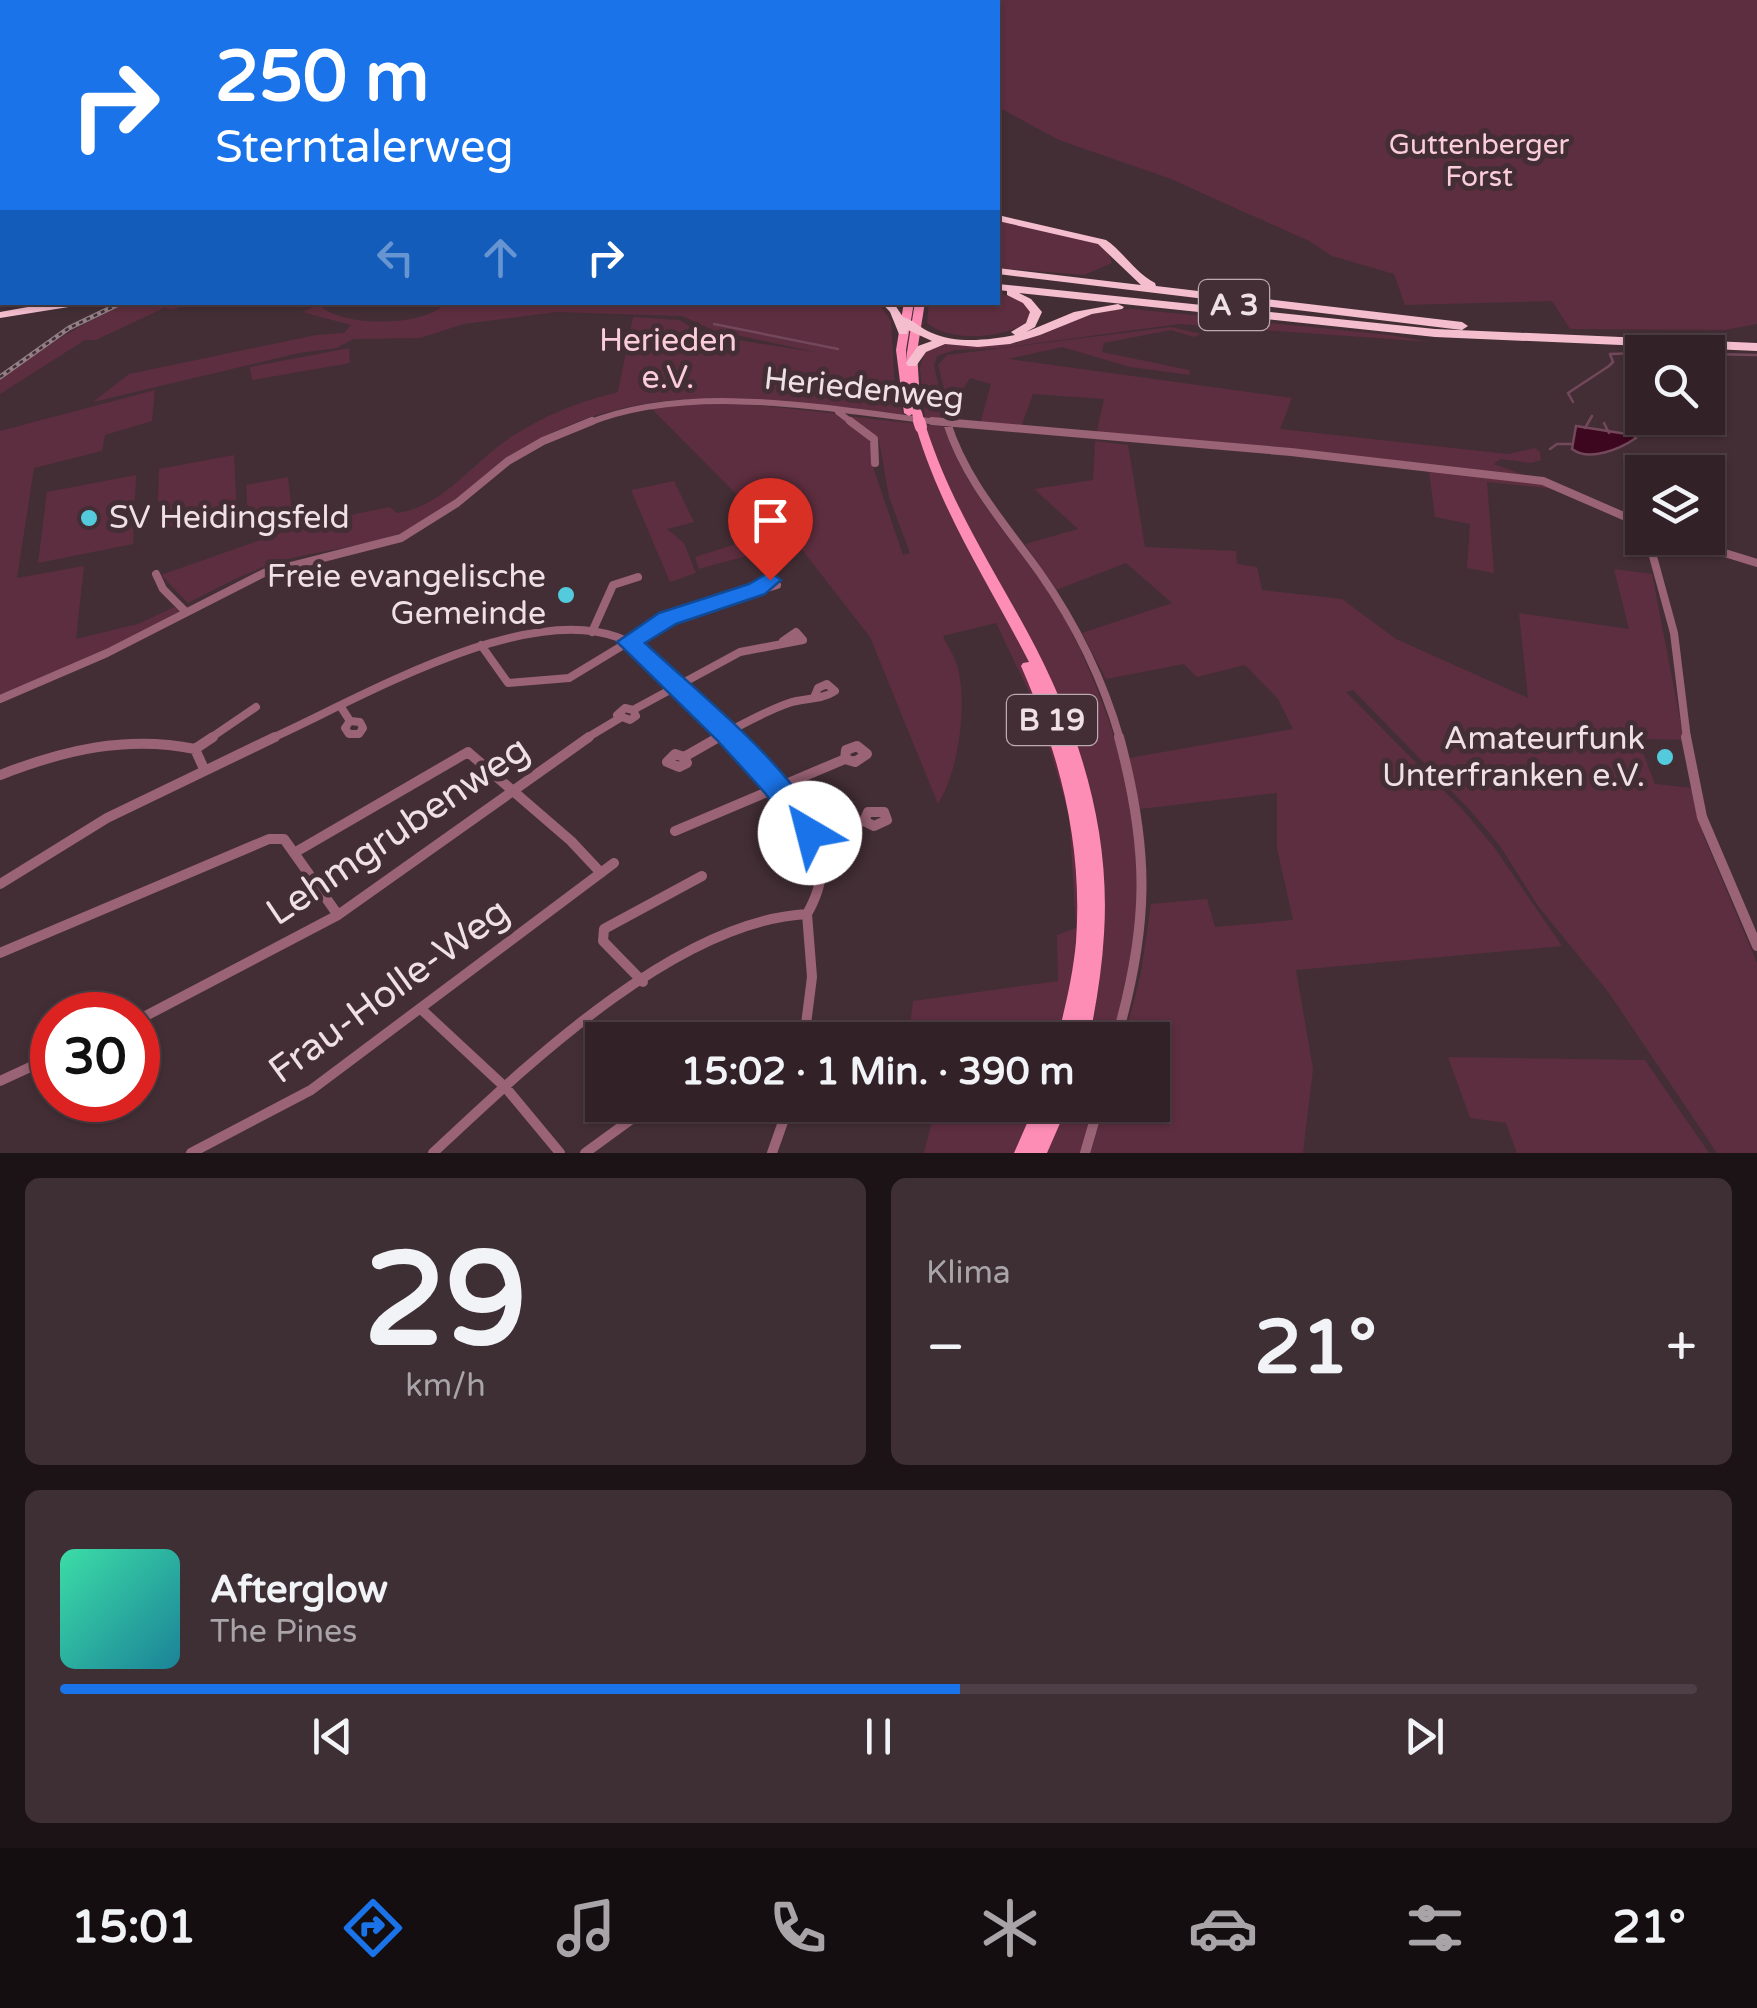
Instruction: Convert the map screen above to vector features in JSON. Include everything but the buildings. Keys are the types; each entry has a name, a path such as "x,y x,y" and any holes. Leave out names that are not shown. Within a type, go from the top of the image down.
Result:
{"highway":[{"path":"1000,218 1092,238 1110,246 1114,266 1139,280 1179,292 1471,327"},
{"name":"A 3","path":"1067,279 1114,266"},
{"name":"A 3","path":"1000,271 1179,292"},
{"name":"A 3","path":"1000,279 1471,327 1757,338"},
{"name":"A 3","path":"1000,288 1435,333 1757,348"},
{"path":"950,338 999,336 1031,324 1036,316 1030,304 1000,289"},
{"path":"0,315 62,305"},
{"path":"889,305 909,325"},
{"name":"A 3","path":"909,325 950,338 1011,340 1085,311 1162,305"},
{"name":"A 3","path":"912,363 928,345 950,338"}],"main road":[{"name":"B 19","path":"910,305 915,420 946,516 1036,683 1074,786 1086,862 1086,924 1070,1022"},
{"name":"B 19","path":"919,305 909,325 915,420 954,514 1045,680 1084,782 1094,833 1099,900 1096,959 1084,1022"},
{"path":"1023,1153 1037,1122"},
{"path":"1038,1153 1051,1122"}],"street":[{"name":"Heriedenweg","path":"0,699 106,654 186,611 294,562 400,538 457,503 508,460 612,413 649,404 715,400 1291,452 1551,482 1625,516"},
{"path":"838,412 874,438 875,463"},
{"path":"947,422 963,470 1053,590 1078,634 1112,718 1136,810 1144,893 1136,972 1121,1022"},
{"path":"1725,553 1757,563"},
{"path":"1653,555 1674,633 1687,742 1702,817 1757,946"},
{"path":"156,574 164,590 186,611"},
{"path":"592,632 612,586 638,577"},
{"path":"481,645 508,682 570,678 668,618 757,589"},
{"path":"0,884 107,818 204,769 481,645 530,634 592,632 629,642 726,733 810,833 820,854 821,872 819,891 807,914 812,977 806,1022"},
{"name":"Lehmgrubenweg","path":"160,1008 338,915 620,718 617,715 622,710 633,710 740,652 783,642"},
{"path":"684,756 726,733 815,695"},
{"path":"340,707 350,722"},
{"path":"0,774 57,756 109,746 160,741 194,748 256,708"},
{"path":"194,748 204,769"},
{"path":"294,854 468,752 601,873"},
{"path":"675,831 845,758"},
{"path":"810,833 864,821"},
{"path":"0,953 269,839 284,840 338,915"},
{"name":"Frau-Holle-Weg","path":"191,1153 310,1090 614,863"},
{"path":"643,982 603,941 604,930 702,876"},
{"path":"433,1153 506,1088 643,982 741,925 807,914"},
{"path":"421,1010 506,1088 560,1153"},
{"path":"0,1081 30,1068"},
{"path":"585,1153 628,1122"},
{"path":"772,1153 783,1122"},
{"path":"1085,1153 1094,1122"}],"green space":[{"name":"Guttenberger Forst","path":"1000,0 1757,0 1757,324 1725,330 1570,329 1552,301 1405,305 1394,274 1332,256 1309,241 1171,179 1059,140 1000,108"},
{"path":"1000,220 1095,242 1108,249 1112,263 1084,275 1000,268"},
{"path":"1000,294 1021,300 1031,310 1030,320 994,335 950,334 927,323 929,305 1000,305"},
{"path":"122,305 184,305 173,310 164,308 96,340 85,340 0,394 0,380 15,368"},
{"name":"Herieden e.V.","path":"318,305 349,319 386,322 442,305 880,305 891,321 895,389 904,416 761,400 670,401 625,408 580,421 534,442 417,526 369,542 273,564 188,603 161,575 306,524 390,507 396,513 413,509 443,493 523,429 562,410 618,392 633,317 679,320 706,335 820,353 713,330 682,316 556,312 464,324 420,338 353,339 337,348 299,353 93,402 129,374 316,335 344,333 351,325 302,312"},
{"path":"1132,309 1432,342 1179,324 1002,348 955,350 937,356 934,365 945,416 925,418 920,368 925,350 943,343 1016,343 1064,321 1105,310"},
{"path":"1171,327 1201,334 1194,337 1171,330 1104,343 1102,352 1189,370 1190,375 1130,367 1062,347 1008,359 1292,398 1280,429 1508,454 1535,448 1541,460 1531,463 1501,459 1494,464 1527,476 1096,435 1104,399 1033,394 1021,427 980,424 991,384 970,378 958,397 955,421 952,420 938,365 947,355"},
{"path":"349,348 350,363 252,380 250,367"},
{"path":"155,390 152,421 105,435 102,451 34,468 17,578 84,566 76,639 138,624 174,607 180,611 105,652 0,696 0,431"},
{"path":"715,401 833,413 872,439 872,464 903,555 910,553 889,497 879,440 847,416 945,427 977,493 1068,625 1115,740 1136,823 1142,897 1119,1022 910,1022 913,1001 1058,981 1057,935 1076,928 1069,815 1039,713 996,623 943,636 957,665 962,698 956,755 938,804 870,637 796,542 699,569 695,557 784,529 754,492 738,496 649,406"},
{"path":"1095,441 1128,445 1145,547 1236,551 1237,564 1257,567 1262,590 1342,599 1396,639 1528,698 1519,613 1629,629 1614,569 1652,574 1684,740 1621,738 1639,742 1655,784 1692,788 1704,837 1757,963 1757,1153 1717,1153 1609,993 1538,906 1500,846 1353,690 1346,692 1463,810 1494,847 1562,946 1296,970 1313,1069 1303,1153 1090,1153 1100,1122 1170,1122 1170,1022 1129,1022 1141,973 1151,904 1207,899 1215,927 1293,920 1277,848 1277,793 1140,809 1129,758 1293,729 1278,699 1245,665 1197,677 1184,664 1106,679 1082,633 1172,603 1126,563 1056,590 1025,544 1078,529 1034,489 1093,480"},
{"name":"SV Heidingsfeld","path":"234,455 237,514 157,529 159,469"},
{"path":"1429,471 1556,489 1487,482 1494,573 1467,568 1470,524 1435,517"},
{"name":"SV Heidingsfeld","path":"136,475 133,544 38,563 47,492"},
{"path":"288,477 293,522 249,531 246,485"},
{"path":"674,481 694,522 667,529 684,543 696,573 670,582 631,490"},
{"path":"1448,1057 1645,1060 1709,1153 1517,1153 1506,1123 1470,1118"},
{"path":"932,1122 1091,1122 1082,1153 924,1153"}],"shaded area":[{"path":"1576,426 1636,438 1596,454 1572,449"}],"waterway":[{"path":"714,324 838,349"},
{"path":"1573,402 1568,393 1609,366 1613,362 1610,354 1625,354"},
{"path":"1725,354 1757,355"},
{"path":"1585,428 1592,416"},
{"path":"1604,423 1609,433"},
{"path":"1550,449 1557,444 1571,444"}],"railway":[{"path":"0,377 69,328 117,305"}],"place":[{"name":"SV Heidingsfeld","path":"89,518"},
{"name":"Freie evangelische Gemeinde","path":"566,595"},
{"name":"Amateurfunk Unterfranken e.V.","path":"1665,757"}],"route":[{"path":"770,580 757,589 668,618 629,642 726,733 810,833"}]}
